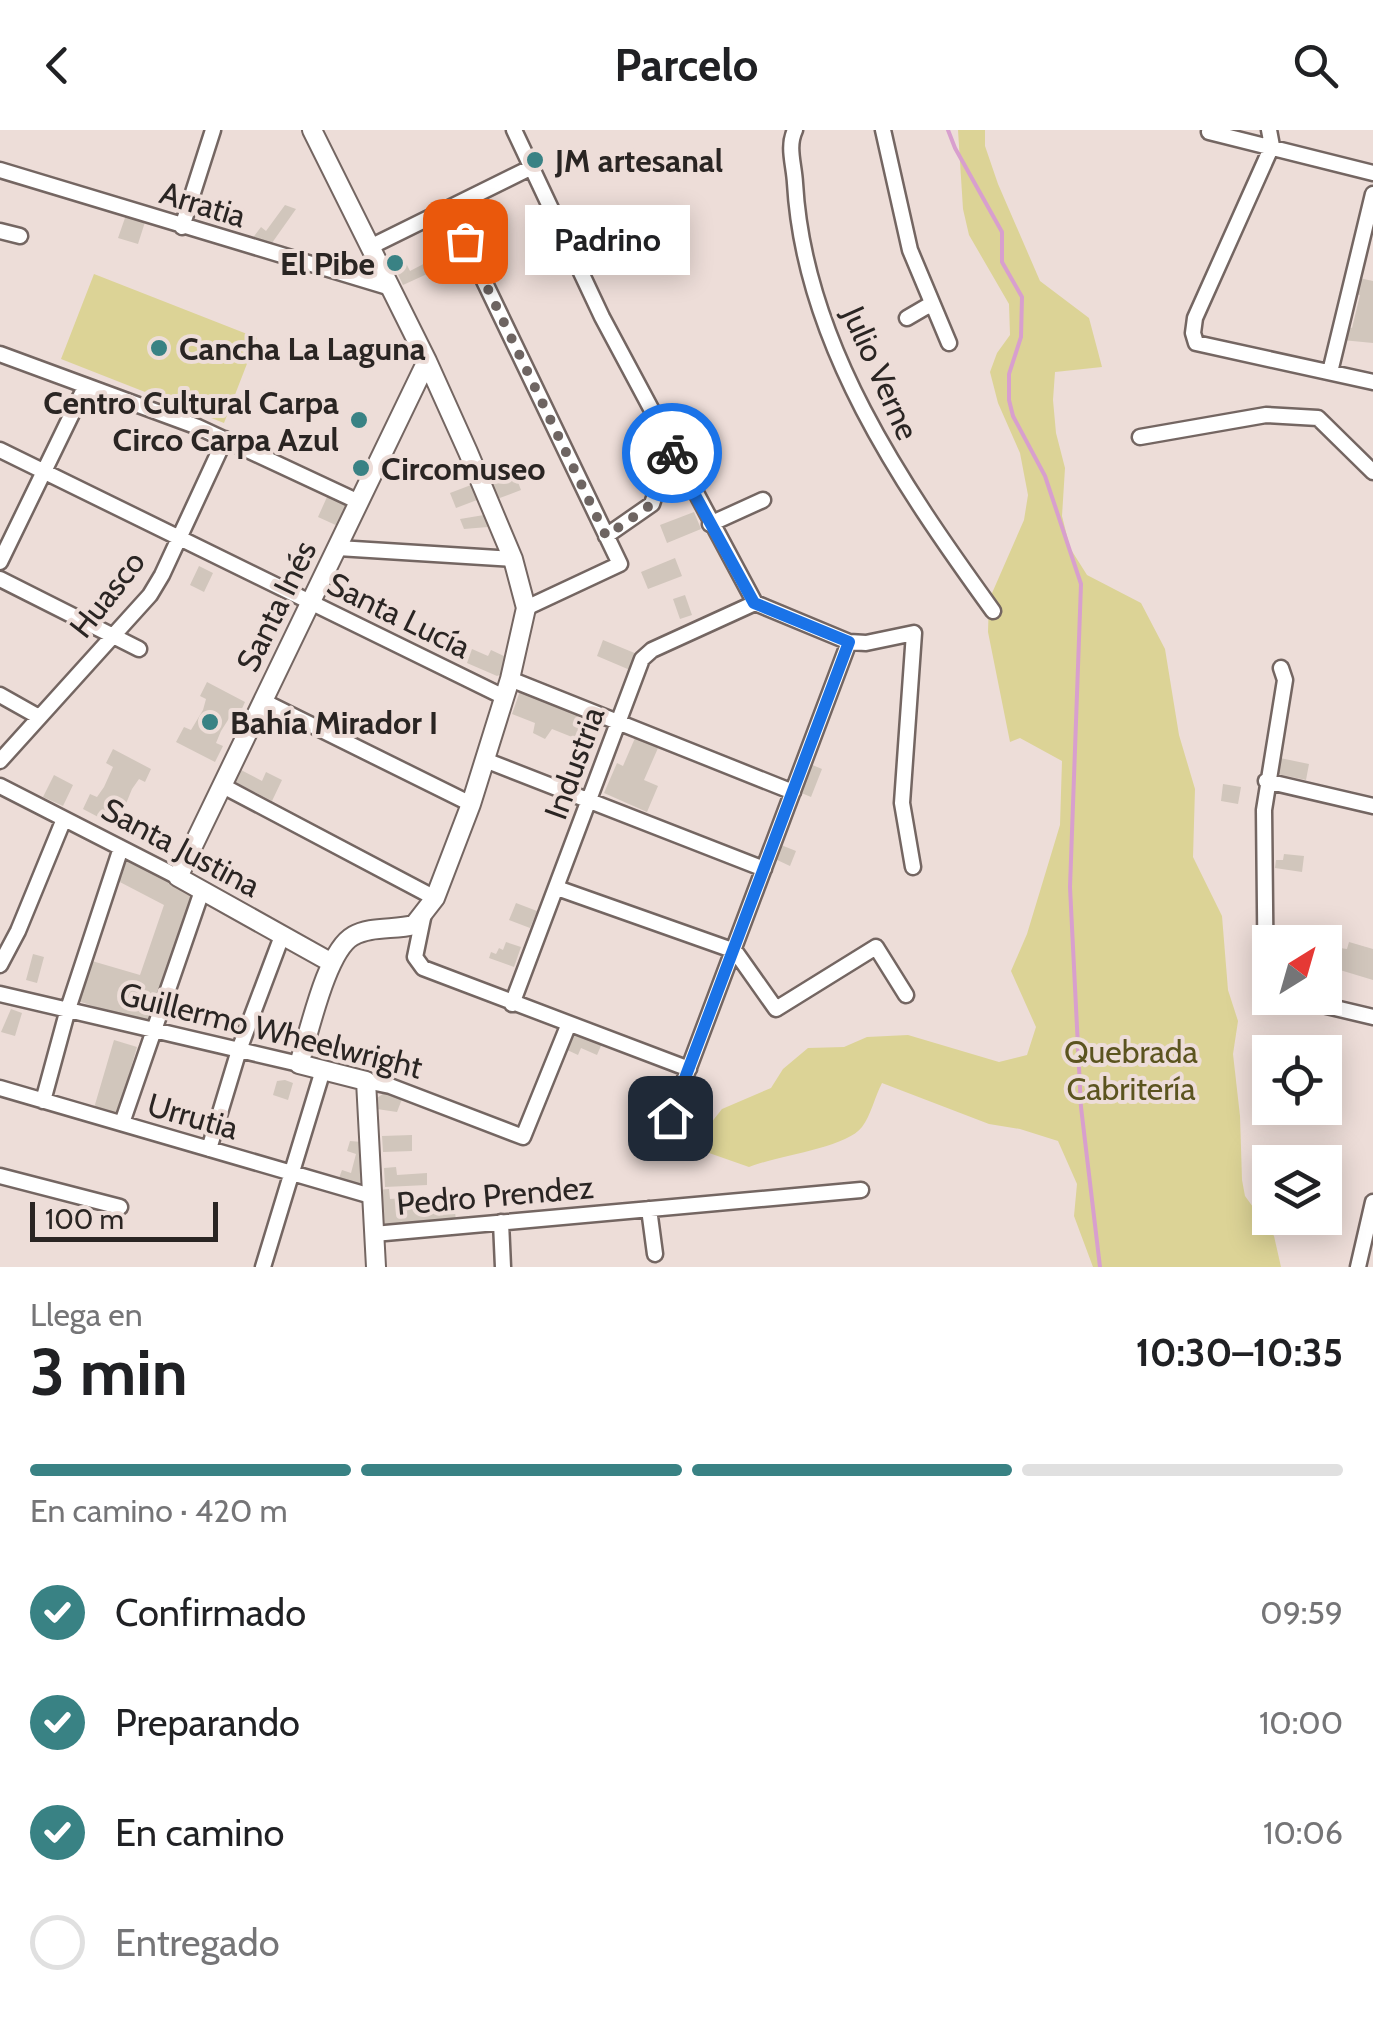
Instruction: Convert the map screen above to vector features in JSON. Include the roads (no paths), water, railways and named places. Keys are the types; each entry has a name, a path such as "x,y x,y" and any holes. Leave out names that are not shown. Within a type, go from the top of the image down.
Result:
{"street":[{"path":"182,227 214,130"},
{"path":"312,130 428,361 513,559 526,608 485,760 435,898 423,918 415,957 423,968 689,1069"},
{"path":"514,130 602,316 754,603 849,642 866,643 914,634 902,803 913,867"},
{"name":"Julio Verne","path":"795,130 790,148 796,208 810,276 828,329 885,452 992,611"},
{"path":"883,130 910,250 949,343"},
{"path":"1269,130 1272,146 1195,318 1196,343 1373,382"},
{"path":"1209,132 1373,173"},
{"path":"370,247 532,167"},
{"name":"Arratia","path":"0,170 391,288"},
{"path":"1330,372 1373,194"},
{"path":"449,208 620,564 526,608"},
{"path":"0,230 20,236"},
{"path":"906,318 930,304"},
{"path":"0,354 224,439 359,502"},
{"name":"Santa Inés","path":"178,877 428,361"},
{"path":"0,562 86,387"},
{"path":"1140,437 1266,415 1318,418 1373,472"},
{"name":"Huasco","path":"0,761 150,595 224,439"},
{"path":"606,536 652,504 670,449"},
{"name":"Santa Lucía","path":"0,450 311,603 507,688 618,722 793,792"},
{"path":"710,524 763,500"},
{"path":"338,548 513,559"},
{"path":"0,579 139,649"},
{"name":"Industria","path":"512,1004 646,654 754,603"},
{"path":"658,1150 849,642"},
{"path":"1266,925 1266,781 1285,680 1281,668"},
{"path":"0,696 39,717"},
{"path":"264,701 470,804"},
{"path":"485,760 764,868"},
{"path":"1266,781 1373,806"},
{"name":"Santa Justina","path":"0,786 178,877 332,964"},
{"path":"223,786 435,898"},
{"path":"0,965 64,819"},
{"path":"43,1100 68,1009 121,848"},
{"path":"557,888 735,951 776,1009 876,947 906,995"},
{"path":"122,1124 202,891"},
{"path":"299,1064 332,964 349,938 359,933 406,927 423,918"},
{"path":"209,1149 238,1050 282,936"},
{"name":"Guillermo Wheelwright","path":"0,994 390,1086 523,1137 568,1026"},
{"path":"1342,1010 1373,1017"},
{"path":"263,1267 324,1070"},
{"path":"366,1081 376,1267"},
{"name":"Urrutia","path":"0,1088 371,1196"},
{"path":"0,1176 120,1207"},
{"name":"Pedro Prendez","path":"374,1234 861,1190"},
{"path":"1358,1267 1373,1202"},
{"path":"649,1208 655,1254"},
{"path":"501,1222 503,1267"}],"waterway":[{"name":"Quebrada Cabritería","path":"948,130 1002,232 1002,262 1022,297 1021,337 1009,374 1009,400 1013,416 1045,476 1081,584 1070,887 1081,1107 1100,1267"}],"place":[{"name":"JM artesanal","path":"535,160"},
{"name":"Padrino","path":"465,241"},
{"name":"El Pibe","path":"395,263"},
{"name":"Cancha La Laguna","path":"159,348"},
{"name":"Centro Cultural Carpa Circo Carpa Azul","path":"359,420"},
{"name":"Circomuseo","path":"361,468"},
{"name":"Bahía Mirador I","path":"210,722"}]}
